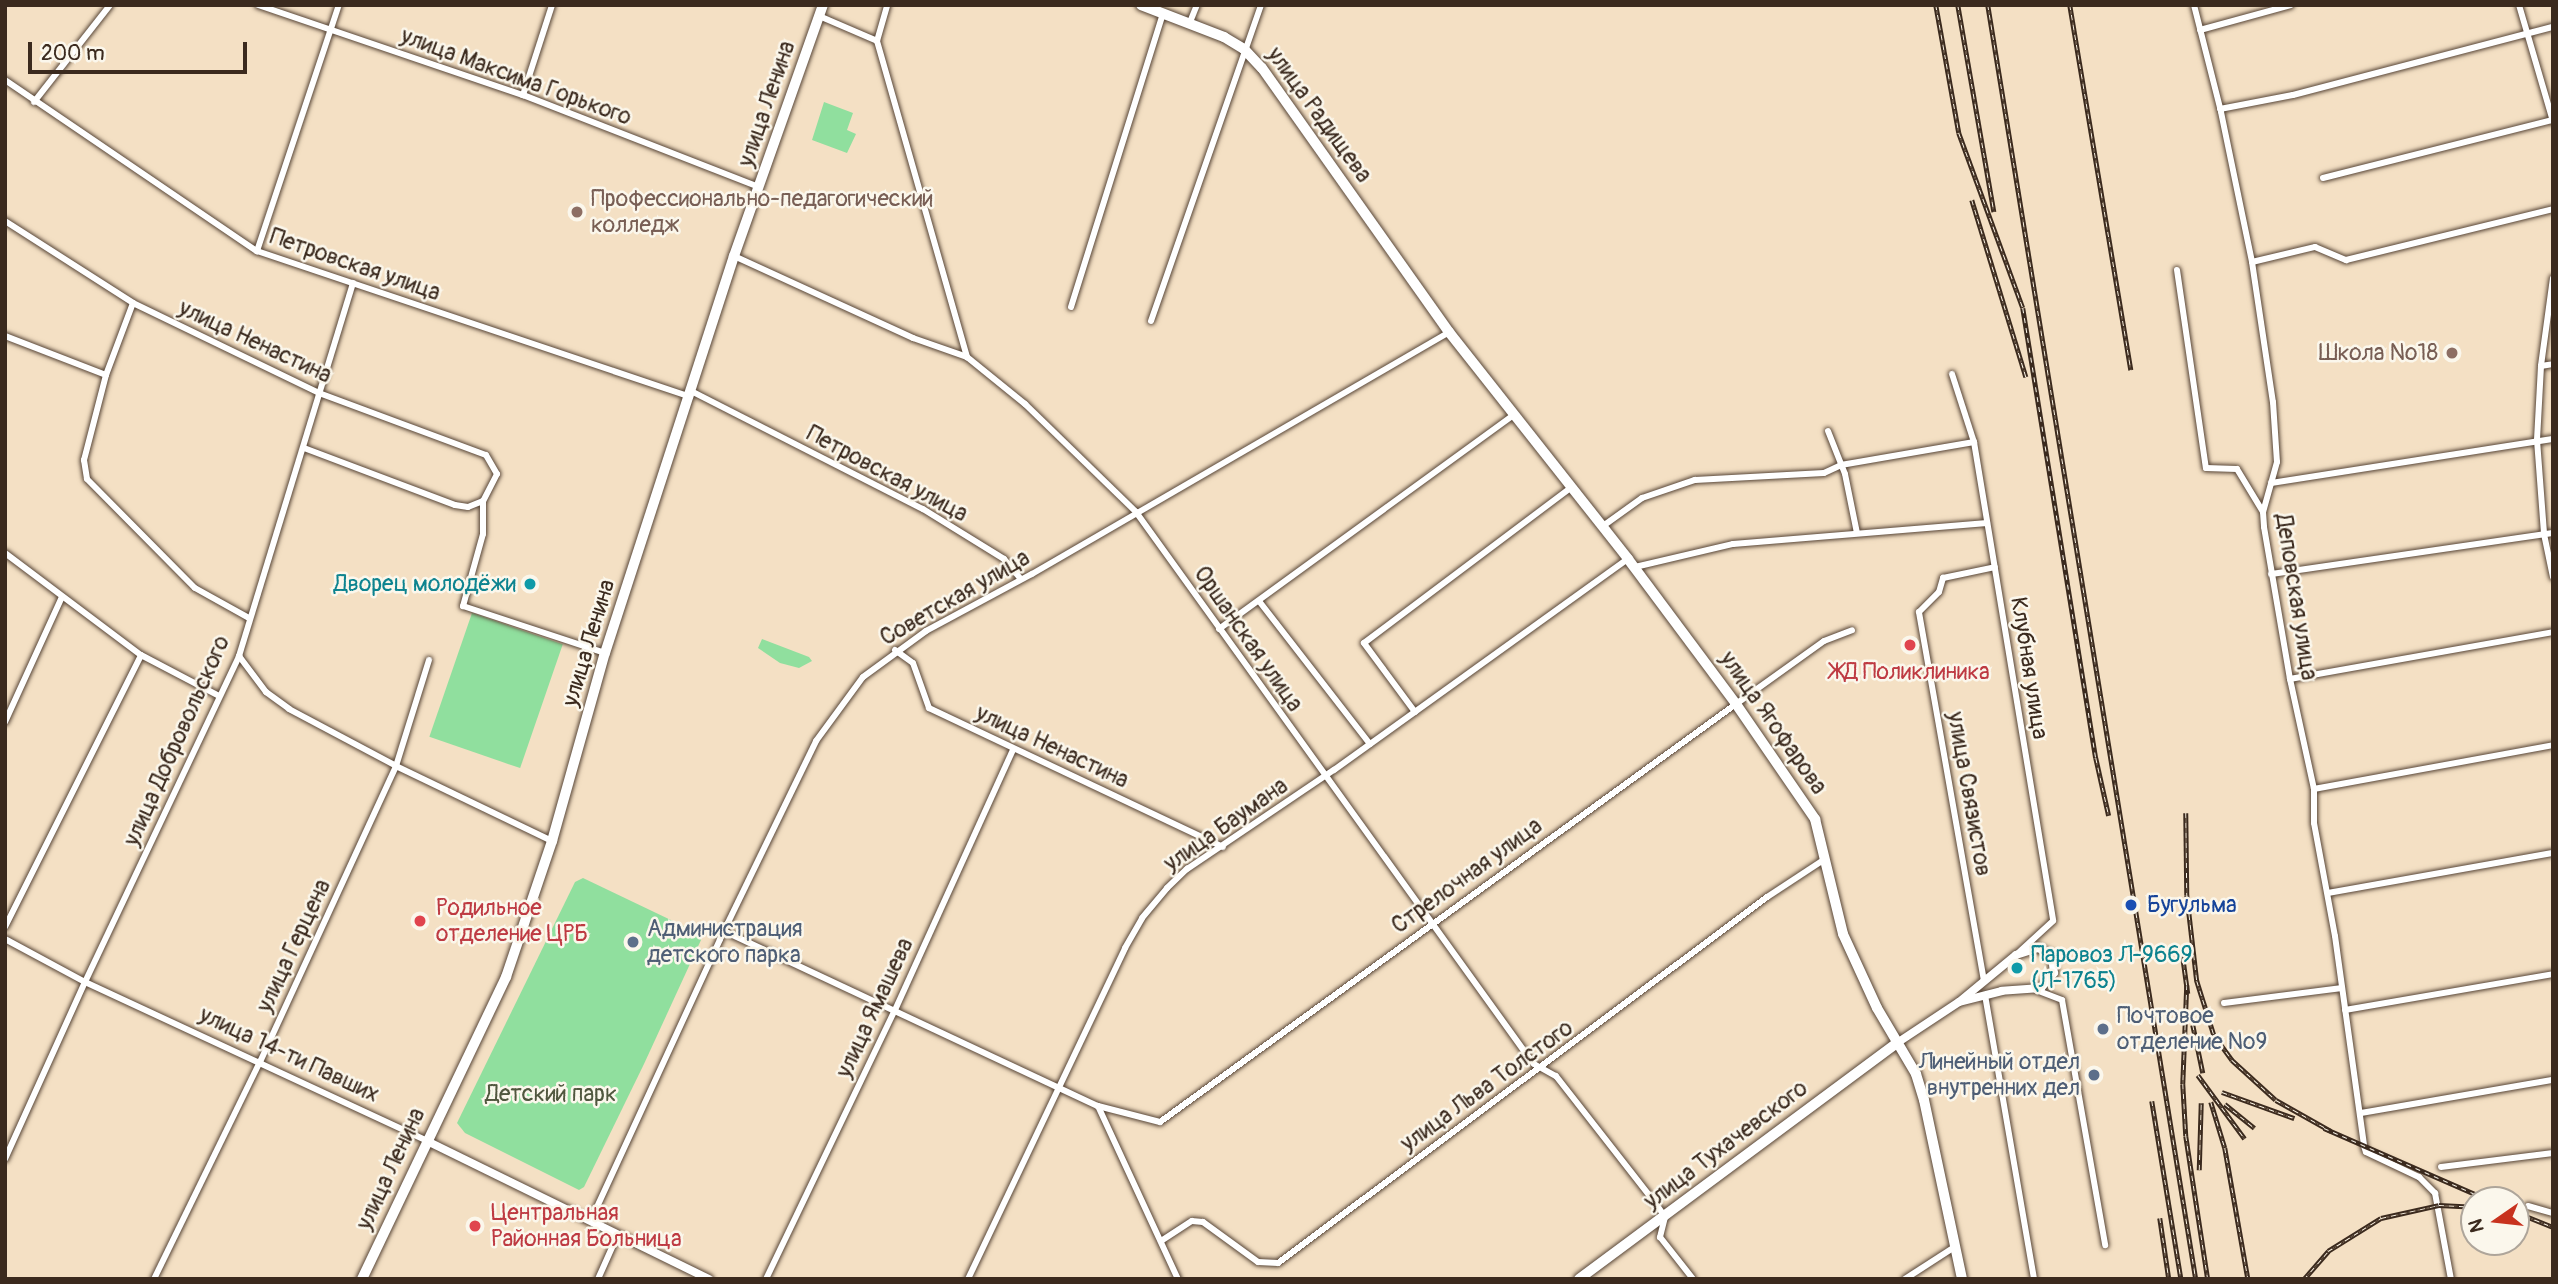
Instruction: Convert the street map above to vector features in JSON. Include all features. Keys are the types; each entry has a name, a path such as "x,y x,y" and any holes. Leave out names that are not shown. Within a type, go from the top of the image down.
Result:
{"main road":[{"name":"улица Радищева","path":"1141,5 1190,22 1244,49 1262,68 1401,264"},
{"name":"улица Ленина","path":"362,1279 506,977 552,841 606,653 734,256 761,187 821,10"},
{"name":"улица Ягофарова","path":"1401,264 1449,332 1631,563 1735,704 1815,819 1843,934 1858,970 1916,1074 1924,1100 1962,1279"},
{"name":"улица Тухачевского","path":"1579,1279 1897,1043"}],"street":[{"path":"34,102 110,5"},
{"name":"улица Максима Горького","path":"258,5 523,95 761,187"},
{"path":"257,251 339,5"},
{"path":"523,95 552,5"},
{"path":"887,5 877,41 967,357"},
{"path":"1190,22 1197,5"},
{"path":"1151,321 1261,5"},
{"name":"Деповская улица","path":"2194,5 2220,109 2252,262 2277,437 2277,461 2263,512 2290,679 2314,789 2314,823 2328,893 2366,1152 2419,1177 2435,1193 2451,1279"},
{"path":"2200,30 2291,5"},
{"path":"2323,178 2553,120 2519,5"},
{"path":"821,10 877,41"},
{"path":"1071,307 1163,13"},
{"path":"2220,109 2293,95 2553,27"},
{"name":"Петровская улица","path":"5,80 257,251 691,394 923,509 1004,559 1021,579"},
{"path":"2252,262 2315,247 2346,260 2553,209"},
{"name":"улица Ненастина","path":"5,221 133,303 320,394 486,455 497,474 483,501"},
{"name":"Оршанская улица","path":"734,256 913,338 967,357 1025,404 1136,512 1324,777 1433,922 1527,1055 1556,1076 1665,1217"},
{"path":"2177,270 2206,468 2237,469 2263,512"},
{"path":"2552,281 2540,366 2537,440 2544,534 2553,577"},
{"name":"улица Добровольского","path":"5,1159 85,982 239,656 353,283"},
{"path":"133,303 106,375 84,460 87,479 195,587 249,618"},
{"name":"Советская улица","path":"591,1220 724,931 816,741 863,677 895,650 1449,332"},
{"path":"5,335 106,375"},
{"path":"2540,366 2553,364"},
{"name":"Клубная улица","path":"1952,374 1974,442 2053,921 2016,955"},
{"path":"1219,629 1515,414"},
{"path":"1828,431 1841,465 1857,533"},
{"path":"2271,483 2553,439"},
{"path":"1602,526 1642,498 1695,480 1802,476 1824,473 1841,465 1974,442"},
{"path":"304,448 455,505 468,507 483,501 482,534 463,606 606,653"},
{"path":"1415,712 1364,643 1572,487"},
{"path":"1631,563 1732,544 1987,523"},
{"path":"2271,574 2553,533"},
{"path":"5,566 8,555 141,655 219,696"},
{"name":"улица Баумана","path":"968,1279 1058,1086 1142,918 1187,869 1223,847 1631,563"},
{"name":"улица Связистов","path":"1984,981 1919,612 1938,592 1943,578 1994,567"},
{"path":"5,722 62,597"},
{"path":"1259,601 1370,744"},
{"name":"Стрелочная улица","path":"1098,1106 1160,1122 1735,704 1824,641 1852,630"},
{"path":"2290,679 2553,632"},
{"name":"улица Ненастина","path":"895,650 914,663 929,708 1223,847"},
{"path":"5,928 141,655"},
{"path":"239,656 267,692 289,709 396,766 552,841"},
{"name":"улица Герцена","path":"155,1279 260,1062 396,766 429,660"},
{"path":"2314,789 2553,745"},
{"name":"улица Ямашева","path":"766,1279 895,1010 1013,750"},
{"path":"2328,893 2553,853"},
{"name":"улица Льва Толстого","path":"1161,1241 1192,1222 1203,1222 1258,1262 1278,1263 1738,919 1826,858"},
{"path":"724,931 1098,1106 1178,1279"},
{"name":"улица 14-ти Павших","path":"5,939 85,982 427,1141 709,1279"},
{"path":"1897,1043 1959,1002 2016,955 2038,947 2052,955 2055,965 2053,976 2046,986 2036,990 2001,991 1959,1002"},
{"path":"2345,1010 2553,974"},
{"path":"2224,1003 2342,988"},
{"path":"2036,990 2062,1000 2105,1245"},
{"path":"1985,995 2034,1279"},
{"path":"2361,1113 2553,1080"},
{"path":"2441,1167 2553,1153"},
{"path":"2530,1207 2553,1213"},
{"path":"1665,1217 1660,1237 1693,1279"},
{"path":"598,1279 618,1234"},
{"path":"1905,1279 1956,1246"}],"green space":[{"path":"824,102 853,113 847,130 856,134 847,153 812,140"},
{"path":"472,613 563,644 520,768 429,737"},
{"path":"762,639 809,657 812,661 799,668 780,663 758,648"},
{"name":"Детский парк","path":"583,878 698,933 701,940 584,1187 579,1190 465,1133 457,1123 575,882"}],"railway":[{"path":"1936,5 1959,133 2023,308 2096,758 2109,816"},
{"path":"1958,5 1994,212"},
{"path":"1988,5 2196,1279"},
{"path":"2070,5 2131,370"},
{"path":"1972,200 2026,377"},
{"path":"2186,813 2187,895 2197,981 2214,1035 2232,1060 2276,1100 2331,1131"},
{"path":"2182,950 2188,994"},
{"path":"2187,985 2183,1084 2186,1136 2208,1279"},
{"path":"2193,1025 2203,1073"},
{"path":"2198,1075 2245,1139"},
{"path":"2222,1092 2294,1118"},
{"path":"2152,1101 2181,1279"},
{"path":"2211,1102 2225,1148 2248,1279"},
{"path":"2199,1170 2201,1103"},
{"path":"2225,1104 2255,1128"},
{"path":"2324,1128 2460,1187"},
{"path":"2304,1279 2328,1251 2381,1218 2439,1205 2460,1206"},
{"path":"2160,1218 2169,1279"},
{"path":"2530,1218 2553,1227"}],"place":[{"name":"Профессионально-педагогический колледж","path":"577,212"},
{"name":"Школа №18","path":"2452,353"},
{"name":"Дворец молодёжи","path":"530,584"},
{"name":"ЖД Поликлиника","path":"1910,645"},
{"name":"Бугульма","path":"2131,905"},
{"name":"Родильное отделение ЦРБ","path":"420,921"},
{"name":"Администрация детского парка","path":"633,942"},
{"name":"Паровоз Л-9669 (Л-1765)","path":"2017,968"},
{"name":"Почтовое отделение №9","path":"2103,1029"},
{"name":"Линейный отдел внутренних дел","path":"2094,1075"},
{"name":"Центральная Районная Больница","path":"475,1226"}]}
